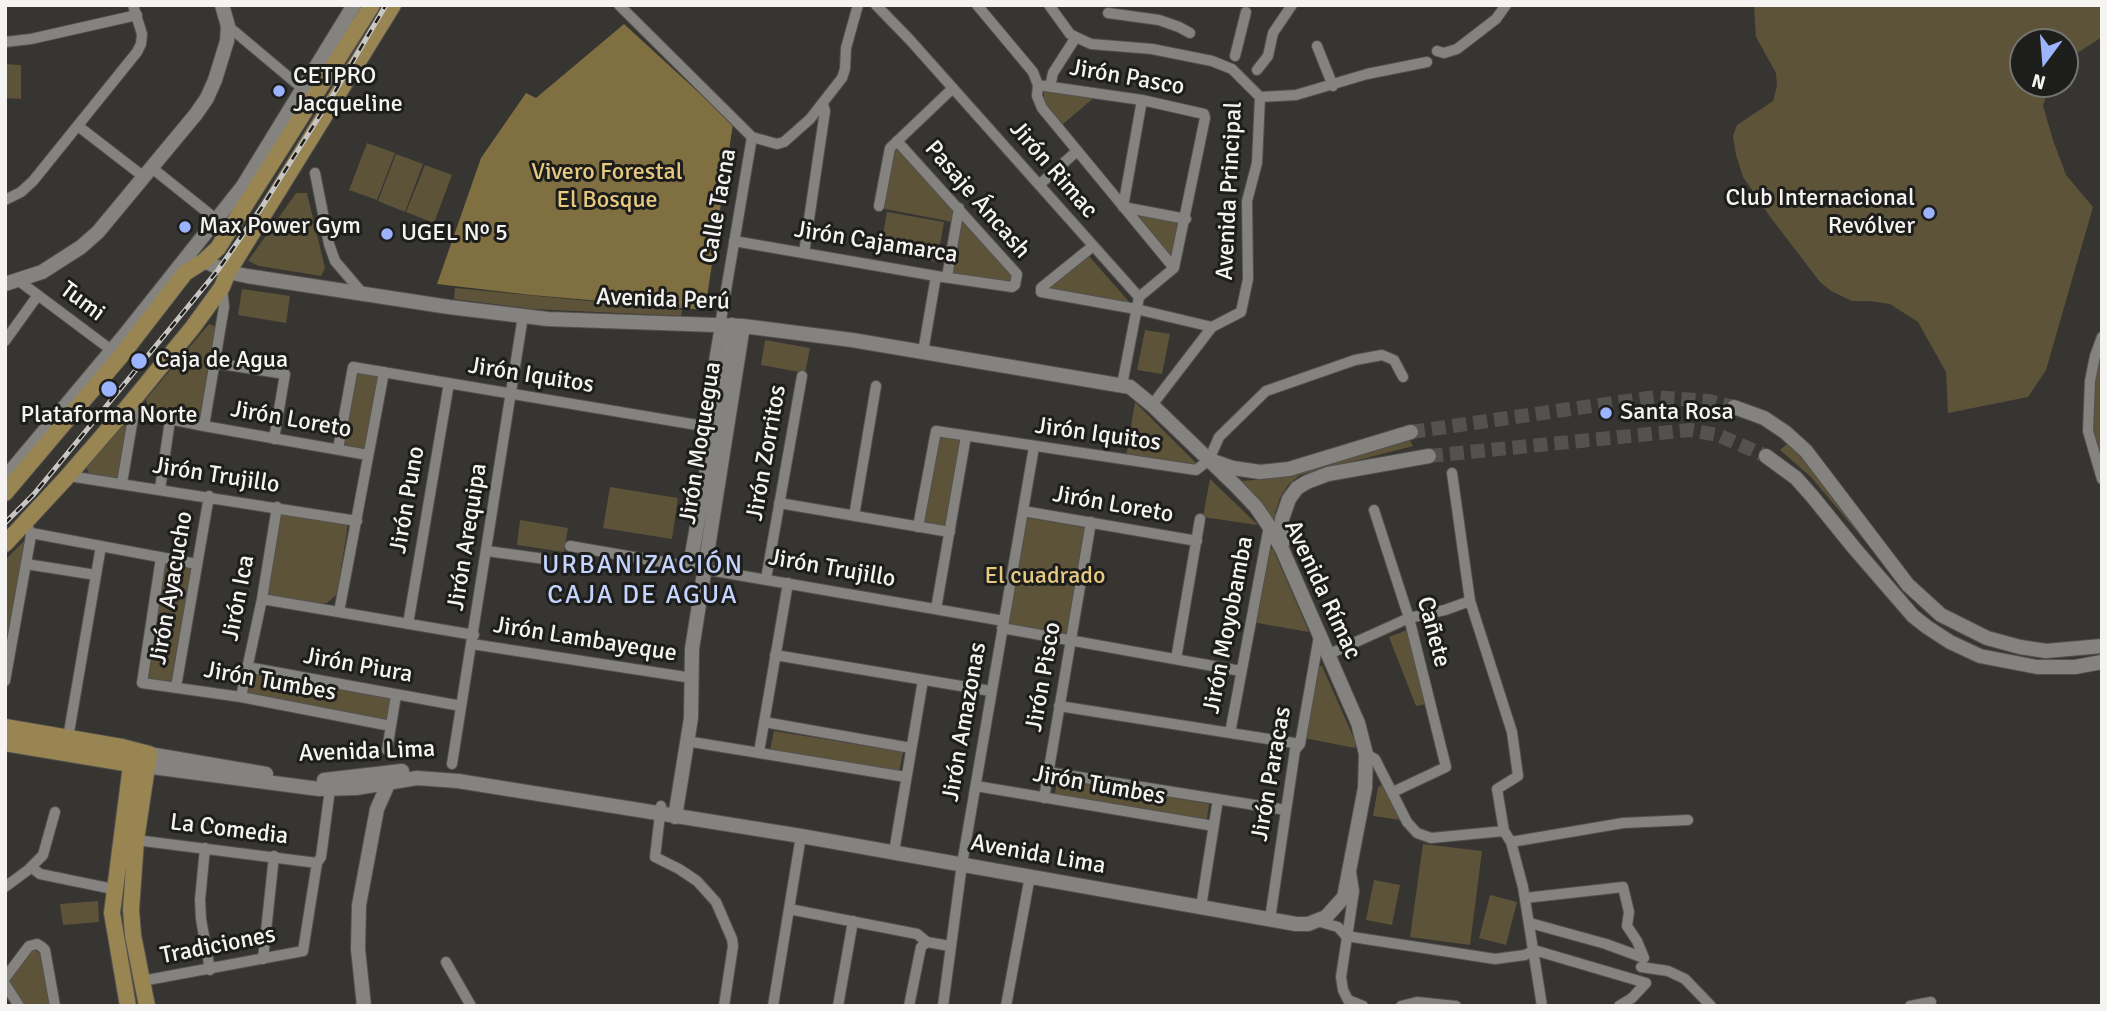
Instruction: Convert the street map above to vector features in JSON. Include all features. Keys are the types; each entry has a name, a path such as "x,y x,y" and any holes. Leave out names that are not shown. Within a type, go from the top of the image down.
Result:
{"main road":[{"path":"12,282 42,272 81,247 150,175 207,98 222,60 229,26 222,5"},
{"path":"5,493 116,354 249,177 354,5"},
{"path":"5,478 185,273 218,248 372,5"},
{"path":"5,544 28,528 69,475 129,411 192,327 225,279 393,5"},
{"name":"Avenida Perú","path":"204,261 225,279 523,316 731,325 923,352 1122,385"},
{"name":"Jirón Moquegua","path":"672,813 691,718 697,567 731,325"},
{"name":"Avenida Rímac","path":"1122,385 1134,390 1152,405 1251,501 1282,549 1358,723 1366,754 1366,780 1351,870"},
{"path":"1734,407 1764,418 1806,451 1908,585 1941,615 1987,638 2020,647 2046,651 2102,646"},
{"path":"1209,460 1247,471 1275,471 1411,432"},
{"path":"1282,549 1282,519 1289,499 1297,488 1328,474 1429,456"},
{"path":"1766,456 1796,478 1890,589 1927,628 1980,656 1999,661 2056,668 2102,663"},
{"name":"Avenida Lima","path":"5,727 68,738 140,759 264,783 330,789 397,771 440,770 1296,924 1317,921"},
{"name":"Avenida Lima","path":"5,743 355,783 417,778 458,780 672,813"},
{"path":"140,759 131,910 132,934 147,1006"},
{"path":"128,1006 113,928 113,889 140,759"},
{"path":"364,1006 358,949 359,905 377,809 389,782"},
{"path":"355,783 377,809"},
{"path":"1317,921 1334,910 1344,897 1351,870"}],"street":[{"path":"619,5 752,137 772,144 781,144 810,119 845,74 846,48 858,5"},
{"name":"Jirón Rimac","path":"876,5 1139,297"},
{"path":"977,5 1027,64 1038,85 1037,96 1042,108 1174,268"},
{"path":"1049,5 1070,34 1076,37 1053,73 1050,87"},
{"path":"1257,70 1268,56 1273,33 1292,5"},
{"path":"1437,51 1444,53 1457,49 1496,19 1506,5"},
{"path":"5,42 31,39 135,10 142,34 137,52 33,181 5,200"},
{"path":"1235,56 1246,12"},
{"path":"1108,13 1159,20 1190,33"},
{"path":"229,26 303,89"},
{"name":"Avenida Principal","path":"1076,37 1091,44 1152,49 1212,61 1232,69 1260,97 1257,163 1247,201 1248,279 1245,301 1241,312 1236,316 1212,327 1152,405"},
{"path":"1317,46 1333,86"},
{"path":"1260,97 1287,97 1333,86 1367,74 1427,62"},
{"name":"Jirón Pasco","path":"1038,85 1142,100 1204,114 1186,219"},
{"path":"879,206 890,148 953,88"},
{"path":"1123,207 1142,100"},
{"path":"804,253 825,111 823,104"},
{"path":"78,126 217,220"},
{"name":"Calle Tacna","path":"703,426 731,325 734,242 752,137"},
{"name":"Pasaje Áncash","path":"897,141 1017,274 1017,281 1012,286"},
{"path":"1039,185 1077,152"},
{"path":"316,173 329,244 335,261 365,295"},
{"path":"1122,385 1139,297 1174,268 1186,219 1123,207"},
{"path":"923,352 959,208"},
{"name":"Jirón Cajamarca","path":"734,242 1012,286"},
{"path":"1093,246 1041,288 1041,292 1136,309 1212,327"},
{"path":"204,426 224,307 225,279"},
{"name":"Tumi","path":"12,282 38,295 116,354"},
{"path":"5,341 38,295"},
{"name":"Jirón Arequipa","path":"452,764 523,316"},
{"path":"2102,337 2095,356 2088,431 2098,455 2102,479"},
{"path":"1209,460 1219,438 1266,391 1355,360 1382,355 1394,360 1403,377"},
{"path":"215,363 285,374 274,439"},
{"name":"Jirón Iquitos","path":"338,449 353,367 703,426"},
{"path":"339,612 384,372"},
{"name":"Jirón Zorritos","path":"766,579 802,376"},
{"name":"Jirón Puno","path":"408,624 449,383"},
{"path":"854,516 876,386"},
{"path":"122,483 129,411"},
{"name":"Jirón Loreto","path":"129,411 368,455"},
{"path":"160,489 170,420"},
{"name":"Jirón Iquitos","path":"918,527 936,431 1196,470 1209,460"},
{"path":"936,609 966,436"},
{"name":"Jirón Amazonas","path":"943,1006 962,864 1034,447"},
{"path":"1452,473 1470,601 1513,743 1518,776 1497,789 1504,831 1511,842 1525,898 1542,1006"},
{"name":"Jirón Trujillo","path":"69,475 357,521"},
{"name":"Jirón Ayacucho","path":"176,687 209,496"},
{"path":"779,503 950,532"},
{"name":"Jirón Ica","path":"241,697 262,599 277,507"},
{"name":"Cañete","path":"1374,510 1409,618 1446,767 1393,792"},
{"name":"Jirón Loreto","path":"1023,511 1197,541"},
{"path":"1177,659 1200,519"},
{"name":"Jirón Pisco","path":"1044,798 1091,522"},
{"name":"Jirón Moyobamba","path":"1230,733 1269,526"},
{"path":"5,681 26,564 28,528 101,546 197,564"},
{"path":"68,738 101,546"},
{"name":"Jirón Trujillo","path":"570,546 936,609 1072,640 1241,671"},
{"path":"487,551 545,559"},
{"name":"Jirón Tumbes","path":"162,558 142,683 241,697 391,726"},
{"path":"26,564 96,575"},
{"path":"759,752 788,583"},
{"name":"Jirón Lambayeque","path":"262,599 408,624 473,640 692,678"},
{"path":"1327,655 1409,618 1470,601"},
{"name":"Jirón Paracas","path":"1270,919 1295,750 1300,744 1319,636"},
{"path":"775,655 991,691"},
{"name":"Jirón Piura","path":"247,667 461,706"},
{"path":"894,852 923,680"},
{"path":"387,750 396,695"},
{"path":"1059,706 1300,744"},
{"path":"764,722 911,748"},
{"path":"692,742 906,777"},
{"path":"1366,754 1375,759 1412,829 1424,836 1431,838 1504,831"},
{"path":"1048,772 1286,810"},
{"path":"1366,780 1375,775 1385,777"},
{"name":"Jirón Tumbes","path":"976,786 1214,826"},
{"path":"317,863 321,857 330,789"},
{"path":"1200,907 1218,799"},
{"path":"5,887 43,855 55,812"},
{"path":"672,813 655,857 697,881 716,902 723,916 733,946 724,1006"},
{"path":"1511,842 1622,823 1688,820"},
{"path":"773,1006 801,836"},
{"name":"La Comedia","path":"136,840 317,863"},
{"path":"205,848 200,900 209,970"},
{"path":"263,959 274,856"},
{"name":"Tradiciones","path":"142,981 301,952 305,946 317,863"},
{"path":"32,867 40,874 113,889"},
{"path":"1351,870 1354,891 1341,977 1348,1000 1363,1006"},
{"path":"1006,1006 1030,876"},
{"path":"1525,898 1623,887 1629,912 1627,926 1642,962 1646,983"},
{"path":"789,909 917,934 927,942 950,946"},
{"path":"838,1006 853,921"},
{"path":"1317,921 1338,927 1346,936 1495,959 1525,955 1534,950 1646,983"},
{"path":"1530,923 1606,944 1642,962 1668,971 1685,979 1712,1006"},
{"path":"909,1006 920,950 927,942"},
{"path":"5,978 29,946 37,944 44,950 55,1006"},
{"path":"446,962 471,1006"},
{"path":"1619,1006 1632,999 1646,983"},
{"path":"5,984 19,1006"},
{"path":"1401,1006 1431,1002 1456,1006"},
{"path":"1910,1006 1931,1002"}],"green space":[{"name":"Club Internacional Revólver","path":"1754,5 2102,5 2102,37 2079,52 2079,28 2009,28 2009,98 2046,98 2043,106 2066,175 2093,207 2046,370 2028,397 1948,413 1946,372 1918,322 1890,304 1852,301 1831,291 1820,282 1771,218 1743,177 1733,136 1737,125 1773,101 1777,86 1776,73 1756,37"},
{"name":"Vivero Forestal El Bosque","path":"624,24 733,124 705,310 437,284 481,158 526,93 536,98"},
{"path":"5,64 21,65 21,99 5,98"},
{"path":"1043,88 1096,96 1063,124 1045,104"},
{"path":"367,143 395,153 377,200 349,190"},
{"path":"896,145 955,210 953,222 880,208 891,150"},
{"path":"396,154 423,164 405,212 378,201"},
{"path":"425,165 452,175 434,223 406,212"},
{"path":"296,193 307,193 325,268 321,276 259,266 248,261"},
{"path":"887,212 944,222 937,262 880,252"},
{"path":"1130,212 1181,221 1174,263"},
{"path":"963,220 1016,277 1013,283 949,274 958,222"},
{"path":"1088,255 1131,304 1048,290"},
{"path":"455,288 682,310 681,316 533,309 454,299"},
{"path":"242,289 290,296 286,323 238,315"},
{"path":"209,324 217,330 201,419 156,412 148,408 146,399"},
{"path":"1145,330 1170,334 1162,374 1137,370"},
{"path":"765,340 810,348 805,373 761,365"},
{"path":"2102,348 2102,451 2096,452 2091,431 2094,382"},
{"path":"354,368 382,373 368,454 338,449"},
{"path":"1135,402 1197,464 1189,467 1126,457"},
{"path":"130,417 120,479 90,475 86,467"},
{"path":"937,436 963,441 946,529 921,525"},
{"path":"1407,436 1413,446 1300,475 1288,485 1280,498 1275,524 1240,481 1297,474"},
{"path":"1788,443 1805,460 1885,565 1811,477 1780,450"},
{"path":"1210,479 1258,525 1203,517"},
{"path":"610,487 678,498 672,539 603,528"},
{"path":"281,513 348,524 337,594 327,603 268,596 266,592"},
{"name":"El cuadrado","path":"1023,517 1086,528 1067,637 1004,626"},
{"path":"520,520 568,528 564,552 517,545"},
{"path":"24,541 24,546 5,651 5,560"},
{"path":"1267,549 1273,549 1309,632 1252,622"},
{"path":"163,564 191,568 173,682 144,678"},
{"path":"1407,630 1426,704 1416,706 1389,637"},
{"path":"1322,666 1356,743 1355,748 1304,738 1316,667"},
{"path":"250,670 394,696 389,725 246,698"},
{"path":"774,731 903,752 899,773 770,750"},
{"path":"1058,777 1209,804 1206,825 1054,798"},
{"path":"1383,785 1401,820 1373,816 1378,787"},
{"path":"1423,844 1482,851 1470,945 1410,937"},
{"path":"1374,880 1400,885 1392,925 1366,920"},
{"path":"1490,895 1517,902 1506,945 1479,938"},
{"path":"98,901 99,922 63,925 60,904"},
{"path":"33,949 41,954 51,1006 24,1006 9,981"}],"tunnel":[{"path":"1411,432 1654,397 1709,401 1734,407"},
{"path":"1429,456 1690,430 1718,435 1766,456"}],"railway":[{"path":"5,523 34,494 218,270 262,207 386,5"}],"place":[{"name":"CETPRO Jacqueline","path":"279,91"},
{"name":"Club Internacional Revólver","path":"1929,213"},
{"name":"Max Power Gym","path":"185,227"},
{"name":"UGEL Nº 5","path":"387,234"},
{"name":"Caja de Agua","path":"139,361"},
{"name":"Plataforma Norte","path":"109,389"},
{"name":"Santa Rosa","path":"1606,413"}],"district":[{"name":"URBANIZACIÓN CAJA DE AGUA","path":"643,581"}]}
